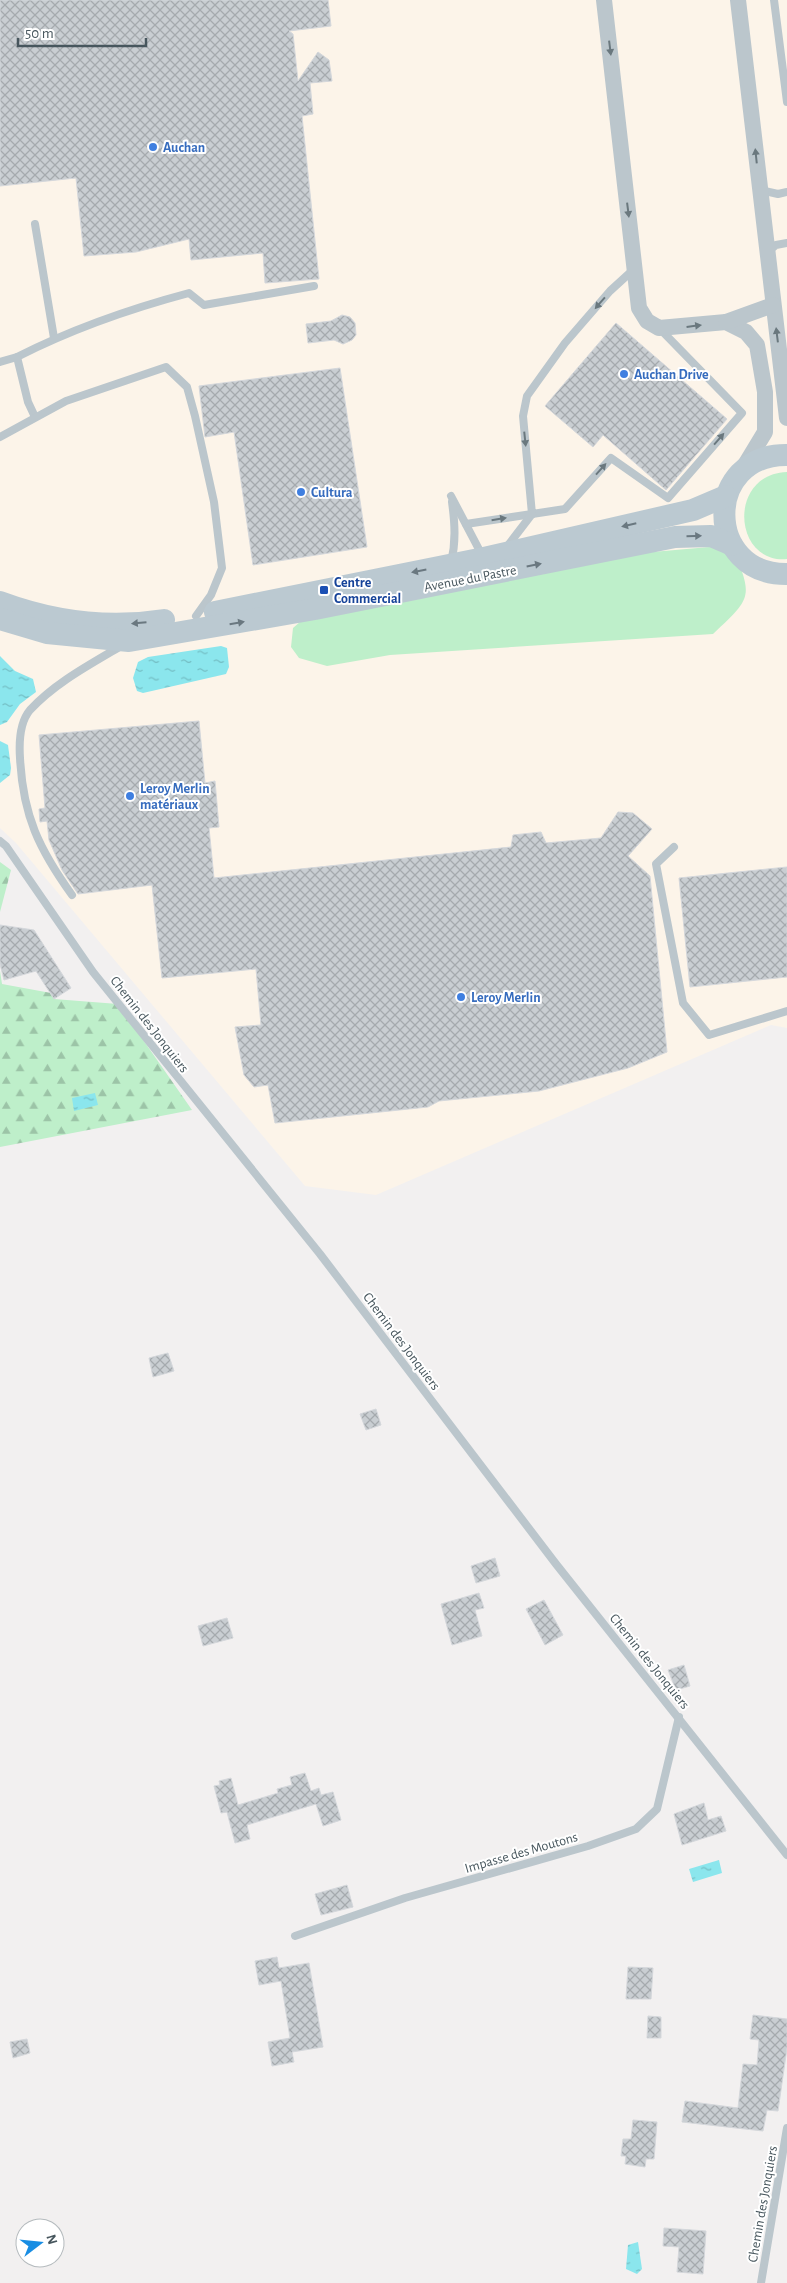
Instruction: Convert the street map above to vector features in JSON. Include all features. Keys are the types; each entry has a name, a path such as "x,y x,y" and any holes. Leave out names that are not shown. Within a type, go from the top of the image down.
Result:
{"street":[{"path":"604,0 639,308 647,321 659,328 726,322 773,305"},
{"path":"738,0 787,418"},
{"path":"726,322 746,332 757,344 765,392 765,432 726,496 724,526 732,545 742,558 759,569 775,574 787,574"},
{"path":"740,473 765,456 787,455"},
{"name":"Avenue du Pastre","path":"0,602 63,621 93,624 137,624 196,616 493,556 693,510 726,496"},
{"name":"Avenue du Pastre","path":"0,619 47,633 129,641 323,608 675,537 711,536 732,545"}],"lane":[{"path":"774,0 787,102"},
{"path":"760,190 778,194 787,192"},
{"path":"35,224 54,338"},
{"path":"767,252 776,245 787,243"},
{"path":"450,564 455,547 455,525 451,496 466,524 493,556 532,514 522,416 527,396 565,343 610,292 635,269"},
{"path":"0,362 17,358 54,338 133,308 188,293 204,305 314,286"},
{"path":"466,524 565,509 611,458 668,498 742,413 659,328"},
{"path":"17,358 28,402 36,417"},
{"path":"0,437 66,400 166,367 187,387 214,502 222,568 211,595 196,616"},
{"path":"72,895 48,861 30,822 21,786 19,736 29,712 42,700 68,678 129,641"},
{"name":"Chemin des Jonquiers","path":"0,841 6,846 92,972 320,1254 556,1564 787,1855"},
{"path":"674,848 656,864 684,1003 709,1035 787,1011"},
{"name":"Impasse des Moutons","path":"295,1936 405,1898 588,1846 636,1829 657,1809 679,1717"},
{"name":"Chemin des Jonquiers","path":"761,2283 787,2128"}],"shaded area":[{"path":"0,0 787,0 787,1028 771,1025 376,1195 305,1186 16,843 0,828"}],"green space":[{"path":"787,472 787,559 769,557 756,548 747,534 744,518 746,502 754,487 768,477"},
{"path":"732,545 746,586 745,595 736,611 713,634 390,655 327,666 299,658 291,647 293,628 308,615 641,553"},
{"path":"0,862 11,870 0,912"},
{"path":"0,971 2,984 51,993 54,999 118,1004 192,1110 0,1147"}],"water":[{"path":"221,646 227,648 229,667 226,674 143,693 137,691 133,678 138,662 148,657"},
{"path":"0,656 15,671 33,679 36,692 20,704 7,722 0,725"},
{"path":"0,741 8,745 11,768 10,775 0,783"},
{"path":"95,1093 98,1105 74,1111 72,1098"},
{"path":"719,1860 722,1873 693,1882 689,1869"},
{"path":"638,2242 642,2269 637,2274 626,2269 628,2245"}],"building":[{"name":"Auchan","path":"0,0 328,0 331,26 289,31 293,34 298,81 318,52 329,60 332,81 310,83 313,114 302,116 319,279 265,283 263,253 191,260 189,239 136,252 84,256 76,178 0,186"},
{"path":"342,315 350,317 355,323 356,335 352,340 343,344 334,340 308,343 306,324 331,321"},
{"name":"Auchan Drive","path":"616,323 727,419 666,490 603,435 593,447 545,406"},
{"name":"Cultura","path":"340,368 367,547 253,565 234,432 205,437 199,386"},
{"name":"Leroy Merlin","path":"199,721 205,783 215,781 219,827 209,828 214,878 511,847 513,835 541,832 546,843 601,838 618,812 633,813 652,829 628,856 650,876 667,1052 628,1068 539,1091 439,1101 428,1107 275,1123 268,1085 254,1087 244,1075 235,1027 261,1025 256,969 162,978 152,885 78,894 62,870 49,840 47,821 40,822 39,809 45,808 39,735"},
{"path":"787,867 787,977 690,987 679,878"},
{"path":"0,925 34,930 71,988 54,999 36,971 4,980 0,964"},
{"path":"168,1353 174,1371 153,1377 149,1358"},
{"path":"376,1409 381,1425 366,1430 360,1414"},
{"path":"495,1558 500,1576 476,1583 471,1566"},
{"path":"479,1593 484,1608 475,1610 482,1636 452,1645 441,1604"},
{"path":"544,1600 563,1635 545,1645 526,1609"},
{"path":"227,1618 233,1638 203,1646 198,1626"},
{"path":"684,1665 690,1686 676,1690 668,1670"},
{"path":"305,1773 311,1791 319,1788 321,1795 333,1792 341,1820 323,1826 316,1804 247,1825 250,1839 235,1843 227,1812 221,1813 214,1786 220,1785 219,1781 231,1778 238,1805 278,1793 277,1789 292,1785 290,1777"},
{"path":"704,1803 708,1820 721,1816 726,1831 682,1845 674,1814"},
{"path":"347,1885 353,1907 321,1915 315,1894"},
{"path":"277,1957 279,1968 309,1963 323,2047 292,2052 294,2062 272,2066 268,2042 290,2038 281,1981 259,1985 255,1961"},
{"path":"628,1967 653,1968 651,1999 626,1999"},
{"path":"753,2015 787,2019 787,2048 778,2111 767,2110 763,2131 682,2122 685,2101 738,2108 743,2064 757,2065 759,2040 750,2039"},
{"path":"648,2016 661,2017 661,2038 647,2038"},
{"path":"27,2039 30,2053 13,2058 10,2042"},
{"path":"633,2120 657,2122 654,2159 646,2159 645,2167 625,2164 626,2156 621,2156 623,2139 631,2139"},
{"path":"664,2228 706,2231 703,2274 677,2272 679,2247 663,2246"}],"place":[{"name":"Auchan","path":"153,147"},
{"name":"Auchan Drive","path":"624,374"},
{"name":"Cultura","path":"301,492"},
{"name":"Centre Commercial","path":"324,590"},
{"name":"Leroy Merlin matériaux","path":"130,796"},
{"name":"Leroy Merlin","path":"461,997"}]}
